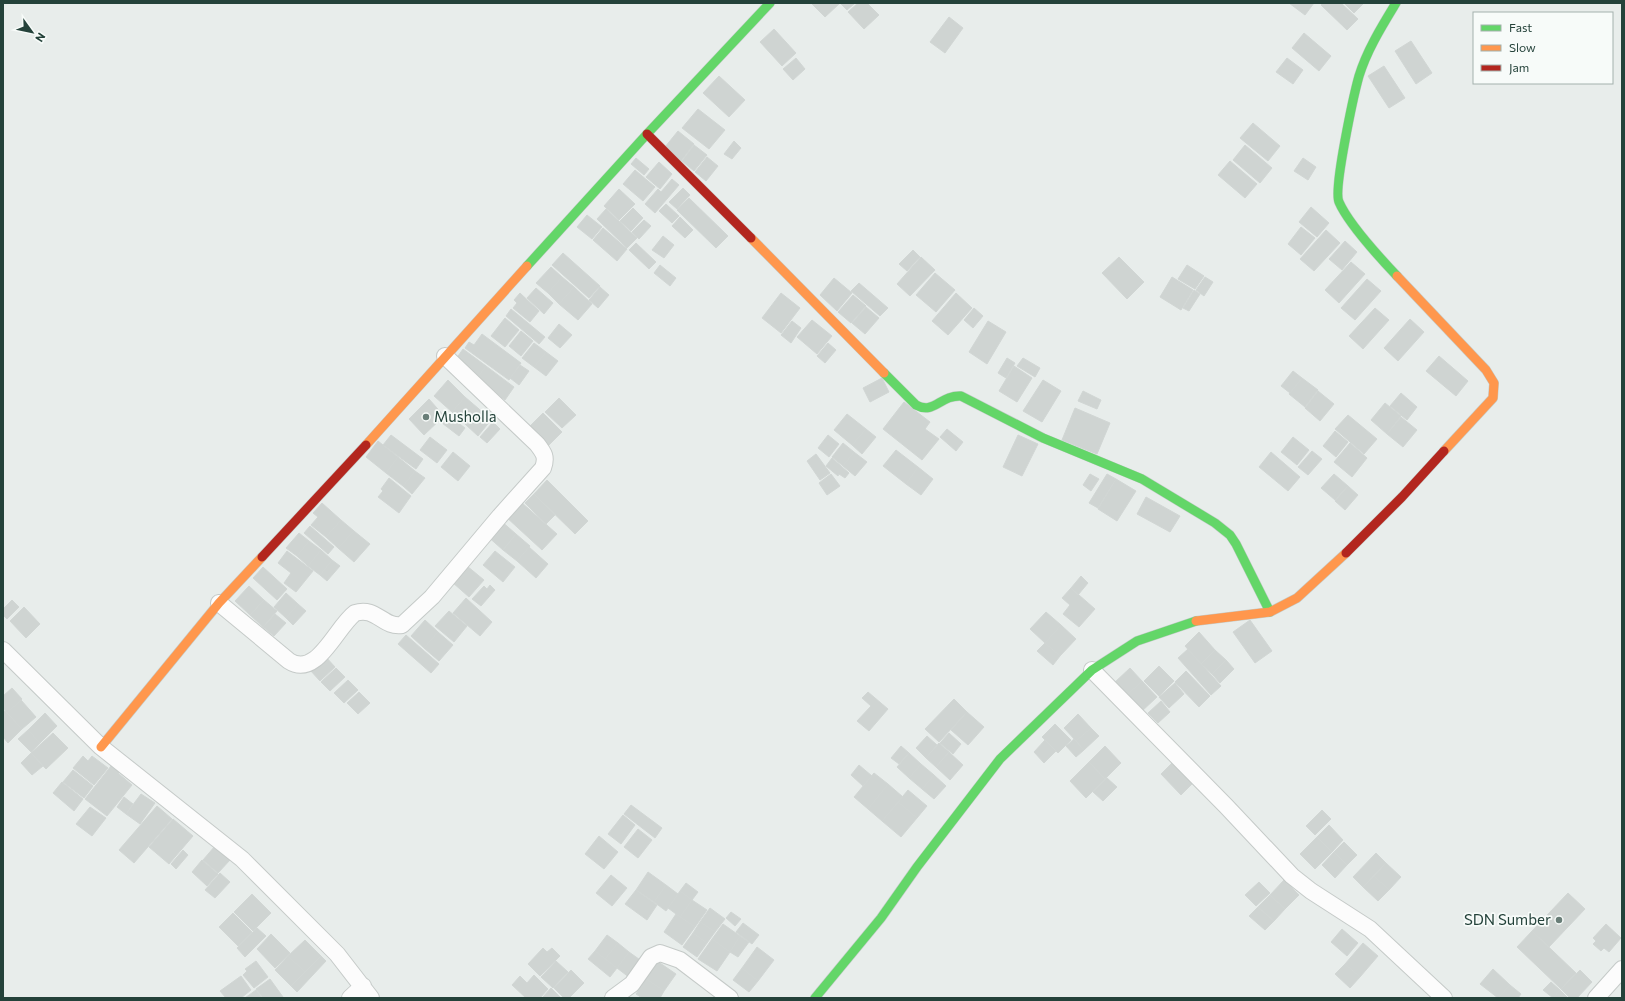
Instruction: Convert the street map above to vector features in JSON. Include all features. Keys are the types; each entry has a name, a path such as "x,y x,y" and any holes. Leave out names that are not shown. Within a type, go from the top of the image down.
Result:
{"street":[{"path":"101,747 219,603 319,496 647,134 770,3"},
{"path":"815,998 881,918 922,860 1000,758 1092,670 1137,641 1164,630 1196,621 1270,612 1297,598 1348,551 1402,497 1482,411 1495,392 1495,384 1486,370 1383,260 1356,228 1338,201 1338,178 1359,76 1374,40 1396,3"},
{"path":"647,134 916,405 925,409 930,408 949,395 961,396 1043,438 1142,479 1162,490 1208,519 1230,535 1270,612"},
{"path":"219,603 289,661 303,666 315,660 319,656 355,612 369,611 391,625 402,626 432,597 500,516 543,468 545,460 545,454 537,444 445,356"},
{"path":"3,650 101,747 242,859 337,954 367,992 350,998"},
{"path":"1092,670 1226,806 1292,876 1311,891 1370,929 1444,998"},
{"path":"613,998 632,984 651,957 660,953 680,960 730,998"},
{"path":"1596,998 1622,969"}],"building":[{"path":"811,3 839,3 839,4 825,17"},
{"path":"840,3 855,3 847,10"},
{"path":"858,3 867,3 879,15 864,29 848,12"},
{"path":"1289,3 1314,3 1305,15"},
{"path":"1323,3 1341,3 1358,19 1347,30 1321,5"},
{"path":"1344,3 1364,3 1354,13"},
{"path":"949,17 963,28 945,53 930,42"},
{"path":"774,29 796,53 782,66 760,42"},
{"path":"1304,33 1331,56 1319,71 1292,48"},
{"path":"1411,41 1432,73 1416,84 1395,51"},
{"path":"796,58 805,69 793,80 783,69"},
{"path":"1287,58 1303,70 1293,84 1276,72"},
{"path":"1384,66 1405,98 1389,108 1368,76"},
{"path":"719,76 745,100 729,117 703,93"},
{"path":"698,109 725,130 709,149 682,128"},
{"path":"1253,123 1280,146 1268,161 1240,138"},
{"path":"678,131 694,144 681,161 665,147"},
{"path":"734,141 741,148 732,159 724,154"},
{"path":"694,145 707,155 694,171 682,161"},
{"path":"1245,145 1272,168 1260,183 1233,160"},
{"path":"707,157 718,166 706,181 695,172"},
{"path":"636,158 649,169 644,175 631,164"},
{"path":"1303,158 1316,167 1308,180 1294,171"},
{"path":"1230,161 1257,184 1245,198 1218,175"},
{"path":"659,162 672,174 660,189 646,177"},
{"path":"635,170 655,187 643,201 623,184"},
{"path":"672,179 679,185 655,213 645,204 658,189 661,192"},
{"path":"683,188 690,195 677,209 669,202"},
{"path":"619,189 635,204 619,220 604,206"},
{"path":"689,198 728,236 716,248 677,210"},
{"path":"666,204 679,216 672,223 659,211"},
{"path":"1311,207 1329,223 1317,237 1299,222"},
{"path":"633,208 643,218 631,231 620,221"},
{"path":"606,209 637,238 627,248 597,219"},
{"path":"587,215 602,227 592,239 577,227"},
{"path":"680,217 693,230 685,238 672,226"},
{"path":"644,220 651,226 639,239 632,232"},
{"path":"1301,227 1315,238 1301,255 1288,244"},
{"path":"603,228 627,249 617,261 593,240"},
{"path":"1326,230 1340,243 1314,271 1300,259"},
{"path":"663,236 674,245 664,258 652,250"},
{"path":"1345,241 1357,252 1342,270 1329,259"},
{"path":"636,243 656,262 649,269 629,250"},
{"path":"913,250 920,257 907,271 899,264"},
{"path":"563,253 600,286 589,298 552,265"},
{"path":"921,257 935,270 910,296 897,284"},
{"path":"1119,257 1144,282 1127,299 1102,273"},
{"path":"1351,262 1365,274 1339,303 1325,290"},
{"path":"660,265 676,278 670,286 654,273"},
{"path":"1187,265 1204,276 1195,289 1178,279"},
{"path":"551,267 562,277 548,293 536,283"},
{"path":"935,273 955,290 936,312 916,295"},
{"path":"562,277 574,287 559,304 548,293"},
{"path":"1172,277 1193,290 1181,310 1160,297"},
{"path":"1205,277 1213,282 1204,296 1196,290"},
{"path":"834,278 852,293 837,311 820,295"},
{"path":"1367,279 1381,291 1355,320 1341,308"},
{"path":"859,283 888,308 880,316 851,291"},
{"path":"574,287 592,304 578,320 559,304"},
{"path":"600,287 609,295 598,308 589,300"},
{"path":"536,288 553,303 544,314 527,298"},
{"path":"1194,290 1200,294 1189,311 1183,308"},
{"path":"520,293 539,311 530,322 513,308 517,303 514,300"},
{"path":"781,293 800,308 781,333 762,318"},
{"path":"956,293 972,308 948,335 932,321"},
{"path":"853,295 866,306 851,323 838,312"},
{"path":"866,307 879,318 865,334 852,323"},
{"path":"974,308 983,316 973,328 964,320"},
{"path":"1375,308 1389,320 1363,349 1349,336"},
{"path":"511,309 545,337 539,344 506,316"},
{"path":"505,318 519,330 505,347 491,336"},
{"path":"1410,319 1424,332 1398,361 1384,348"},
{"path":"812,320 832,336 817,354 797,337"},
{"path":"792,321 801,328 791,343 781,335"},
{"path":"988,321 1006,332 987,364 969,352"},
{"path":"559,324 572,335 560,348 548,338"},
{"path":"521,331 533,341 521,356 509,346"},
{"path":"482,334 521,363 509,380 465,348 469,342 474,345"},
{"path":"534,343 546,352 534,367 522,358"},
{"path":"828,343 836,350 825,363 817,356"},
{"path":"463,349 486,366 476,379 454,362"},
{"path":"546,352 558,361 546,376 534,367"},
{"path":"1439,356 1468,381 1456,396 1426,371"},
{"path":"1007,358 1015,363 1006,378 998,373"},
{"path":"1023,358 1040,368 1035,377 1017,366"},
{"path":"520,365 529,371 519,385 510,378"},
{"path":"486,366 514,387 505,400 476,379"},
{"path":"1014,366 1032,378 1017,402 999,391"},
{"path":"1293,371 1302,378 1290,393 1281,386"},
{"path":"882,378 889,392 870,402 863,388"},
{"path":"1302,378 1318,390 1305,407 1289,394"},
{"path":"448,380 465,397 452,412 434,396"},
{"path":"1043,380 1061,391 1042,422 1023,411"},
{"path":"1083,391 1101,400 1097,409 1078,401"},
{"path":"1318,391 1334,404 1320,421 1305,408"},
{"path":"1401,393 1417,407 1407,420 1390,406"},
{"path":"465,397 479,409 465,424 452,412"},
{"path":"559,398 576,415 562,428 545,412"},
{"name":"Musholla","path":"429,399 444,416 424,435 409,419"},
{"path":"904,402 930,422 925,429 939,439 922,460 883,429"},
{"path":"1385,403 1401,416 1387,434 1371,420"},
{"path":"1075,408 1110,423 1097,454 1062,440"},
{"path":"479,409 491,420 478,436 465,424"},
{"path":"543,413 562,432 547,447 528,428"},
{"path":"847,414 866,429 852,445 834,430"},
{"path":"448,415 465,428 459,436 442,423"},
{"path":"1348,415 1377,439 1364,454 1335,429"},
{"path":"1401,417 1417,430 1403,447 1387,434"},
{"path":"493,422 500,429 487,443 480,437"},
{"path":"866,429 876,437 862,454 852,445"},
{"path":"947,429 963,442 956,451 940,437"},
{"path":"1335,431 1348,442 1336,457 1323,446"},
{"path":"391,435 423,459 416,469 383,445"},
{"path":"828,435 839,444 829,457 818,448"},
{"path":"1018,435 1038,444 1022,476 1003,467"},
{"path":"430,437 447,450 437,463 420,450"},
{"path":"1293,437 1309,450 1297,465 1281,452"},
{"path":"378,441 398,457 386,473 366,457"},
{"path":"843,443 854,452 843,466 832,457"},
{"path":"1350,443 1367,458 1352,477 1334,462"},
{"path":"896,450 918,467 906,484 883,466"},
{"path":"1312,451 1322,459 1308,475 1298,467"},
{"path":"453,452 470,466 458,481 441,467"},
{"path":"854,452 867,462 855,476 843,466"},
{"path":"1271,452 1300,477 1288,491 1259,467"},
{"path":"816,454 830,473 820,480 807,461"},
{"path":"398,457 415,471 403,486 386,473"},
{"path":"832,458 849,473 845,478 839,474 838,476 826,466"},
{"path":"918,467 933,479 921,495 906,484"},
{"path":"415,471 425,478 412,494 403,486"},
{"path":"831,474 840,486 827,495 819,483"},
{"path":"1090,474 1099,479 1091,491 1083,485"},
{"path":"1107,474 1116,479 1098,508 1089,503"},
{"path":"1334,474 1348,486 1335,500 1321,488"},
{"path":"389,478 411,496 399,513 378,497 383,491 381,489"},
{"path":"1116,479 1136,491 1117,521 1098,509"},
{"path":"547,480 588,521 575,534 534,494"},
{"path":"1348,486 1358,495 1345,510 1335,501"},
{"path":"534,494 555,515 546,524 525,503"},
{"path":"1146,497 1180,516 1170,532 1137,514"},
{"path":"521,502 557,534 542,550 505,516"},
{"path":"322,503 341,520 326,537 311,525 318,517 313,513"},
{"path":"341,520 354,531 338,548 326,537"},
{"path":"500,520 516,534 503,550 486,535"},
{"path":"310,526 334,547 328,554 304,533"},
{"path":"354,531 370,544 354,562 338,548"},
{"path":"299,533 309,541 297,556 286,548"},
{"path":"516,534 530,546 517,561 503,550"},
{"path":"309,541 321,550 308,566 297,556"},
{"path":"529,547 548,564 536,578 517,561"},
{"path":"321,550 332,560 320,575 308,566"},
{"path":"287,551 313,571 296,592 284,583 291,573 278,563"},
{"path":"495,551 515,567 503,582 483,565"},
{"path":"332,560 340,566 327,581 320,575"},
{"path":"467,566 484,580 469,597 452,582"},
{"path":"263,567 287,589 277,600 253,578"},
{"path":"1081,576 1088,583 1078,595 1071,588"},
{"path":"490,585 495,590 481,606 472,599 484,586 487,589"},
{"path":"249,586 264,600 250,615 235,601"},
{"path":"1071,588 1095,609 1079,627 1063,614 1070,605 1062,598"},
{"path":"286,593 298,604 286,618 274,607"},
{"path":"466,598 492,622 480,636 453,613"},
{"path":"12,600 19,607 7,619 3,615 3,609"},
{"path":"264,600 277,611 263,627 250,615"},
{"path":"298,604 306,611 293,625 286,618"},
{"path":"24,607 40,624 26,638 10,621"},
{"path":"449,611 467,626 454,642 435,626"},
{"path":"1046,612 1061,625 1045,643 1030,629"},
{"path":"275,614 286,623 274,636 263,627"},
{"path":"425,620 438,632 424,648 411,636"},
{"path":"1250,620 1272,651 1255,663 1233,632"},
{"path":"1061,625 1076,639 1060,656 1045,643"},
{"path":"438,632 453,645 439,661 424,648"},
{"path":"1199,632 1215,650 1201,664 1185,646"},
{"path":"406,635 439,664 431,673 398,644"},
{"path":"1045,643 1060,656 1053,665 1037,651"},
{"path":"1188,649 1221,686 1211,695 1178,658"},
{"path":"1215,650 1226,660 1212,674 1201,664"},
{"path":"325,656 335,667 320,681 310,670"},
{"path":"1226,660 1234,669 1220,683 1212,674"},
{"path":"1159,666 1174,681 1159,696 1144,681"},
{"path":"336,668 345,677 330,691 321,682"},
{"path":"1130,668 1142,681 1126,696 1114,683"},
{"path":"1186,671 1210,696 1199,707 1175,682"},
{"path":"348,680 358,690 344,703 334,693"},
{"path":"1142,681 1157,697 1141,712 1126,696"},
{"path":"1175,683 1184,694 1169,708 1159,697"},
{"path":"12,688 22,699 7,713 3,708 3,696"},
{"path":"359,692 370,703 358,714 347,703"},
{"path":"868,692 888,709 869,731 857,721 871,706 862,698"},
{"path":"954,699 967,712 939,742 925,729"},
{"path":"21,700 36,717 22,729 7,713"},
{"path":"1161,701 1170,712 1158,723 1148,713"},
{"path":"5,711 22,729 8,743 3,737 3,713"},
{"path":"967,712 984,727 968,745 951,730"},
{"path":"45,713 57,726 40,743 28,730"},
{"path":"1078,714 1091,728 1076,741 1064,728"},
{"path":"1055,724 1071,740 1058,753 1042,737"},
{"path":"1091,728 1099,736 1084,750 1076,741"},
{"path":"28,730 40,743 31,752 18,739"},
{"path":"53,733 68,748 46,769 31,753"},
{"path":"949,733 961,744 953,754 940,743"},
{"path":"927,736 937,745 926,758 916,748"},
{"path":"1074,739 1084,750 1076,757 1066,746"},
{"path":"1045,740 1056,751 1044,763 1034,752"},
{"path":"939,743 949,752 936,767 926,758"},
{"path":"901,746 909,753 899,764 891,758"},
{"path":"1105,746 1121,763 1105,779 1089,762"},
{"path":"949,752 963,765 950,780 936,767"},
{"path":"31,753 43,766 32,775 21,763"},
{"path":"909,753 921,764 909,778 897,767"},
{"path":"83,756 88,761 92,756 108,768 94,785 73,768"},
{"path":"1176,759 1196,780 1181,795 1161,774"},
{"path":"115,761 123,767 118,773 132,785 107,816 85,799"},
{"path":"1089,762 1105,779 1086,798 1070,781"},
{"path":"921,764 934,775 922,789 909,778"},
{"path":"859,765 872,776 863,786 851,775"},
{"path":"73,770 93,786 84,798 63,782"},
{"path":"874,773 888,784 868,809 854,797"},
{"path":"934,775 946,786 934,799 922,789"},
{"path":"1107,778 1117,787 1103,801 1093,792"},
{"path":"62,782 83,799 74,811 53,793"},
{"path":"888,784 903,797 882,821 868,809"},
{"path":"908,790 927,806 917,818 898,802"},
{"path":"141,794 155,803 140,824 126,814"},
{"path":"124,797 133,804 126,814 117,807"},
{"path":"898,802 917,818 901,837 882,821"},
{"path":"631,805 662,828 655,838 624,814"},
{"path":"157,806 172,819 134,863 119,850"},
{"path":"90,807 106,818 92,836 76,824"},
{"path":"1322,810 1331,819 1315,835 1306,826"},
{"path":"623,815 635,825 621,844 608,834"},
{"path":"173,819 193,836 169,864 149,847"},
{"path":"1329,825 1343,840 1332,852 1317,837"},
{"path":"638,829 652,840 638,858 624,847"},
{"path":"599,836 618,852 604,869 585,854"},
{"path":"1317,837 1332,852 1315,869 1300,854"},
{"path":"1344,842 1357,855 1347,865 1334,852"},
{"path":"215,846 230,860 218,873 203,860"},
{"path":"183,850 188,855 176,869 171,864"},
{"path":"1334,852 1347,865 1335,878 1322,865"},
{"path":"1376,853 1386,863 1363,887 1353,877"},
{"path":"202,860 218,874 207,886 192,872"},
{"path":"1386,863 1401,877 1389,890 1374,876"},
{"path":"648,872 666,885 654,902 636,890"},
{"path":"220,873 230,882 215,898 205,890"},
{"path":"611,875 627,888 612,906 596,893"},
{"path":"1374,876 1389,890 1378,901 1363,887"},
{"path":"1284,880 1299,895 1285,909 1270,895"},
{"path":"1259,882 1270,893 1256,906 1245,895"},
{"path":"686,883 698,892 692,900 680,891"},
{"path":"666,885 678,894 666,911 654,902"},
{"path":"636,890 657,905 647,920 625,904"},
{"path":"680,891 692,900 680,917 668,908"},
{"name":"SDN Sumber","path":"1568,893 1585,909 1549,947 1532,931"},
{"path":"252,894 271,913 253,931 234,912"},
{"path":"1270,895 1285,909 1274,921 1258,907"},
{"path":"692,900 707,910 695,927 680,917"},
{"path":"1258,907 1274,921 1265,930 1249,916"},
{"path":"710,908 725,919 715,932 700,922"},
{"path":"731,912 741,919 735,926 726,918"},
{"path":"233,913 252,932 238,946 219,927"},
{"path":"676,914 695,927 682,945 664,932"},
{"path":"700,922 715,932 707,943 693,933"},
{"path":"743,923 759,935 752,944 736,932"},
{"path":"723,924 740,936 730,952 712,939"},
{"path":"1606,924 1621,938 1609,952 1604,948 1601,951 1593,944 1596,941 1593,938"},
{"path":"257,928 266,936 245,957 237,948"},
{"path":"1342,929 1358,943 1347,956 1331,942"},
{"path":"1532,931 1576,973 1561,989 1517,947"},
{"path":"693,933 707,943 697,957 683,947"},
{"path":"271,934 290,953 275,968 257,949"},
{"path":"607,935 618,943 605,959 595,951"},
{"path":"740,936 749,942 738,957 730,952"},
{"path":"712,939 730,952 717,971 698,959"},
{"path":"305,940 321,956 305,972 288,956"},
{"path":"618,943 629,952 617,968 605,959"},
{"path":"1363,943 1378,956 1360,977 1345,964"},
{"path":"757,947 774,960 758,981 742,968"},
{"path":"543,948 547,952 552,948 560,956 540,976 528,964"},
{"path":"595,951 617,968 610,977 588,959"},
{"path":"629,952 643,962 630,978 617,968"},
{"path":"288,956 305,972 291,986 275,970"},
{"path":"321,956 326,961 297,992 291,986"},
{"path":"256,961 268,977 254,988 243,975 247,971 245,969"},
{"path":"556,961 568,972 553,988 541,977"},
{"path":"657,961 676,974 664,991 646,979"},
{"path":"1345,964 1360,977 1350,988 1335,974"},
{"path":"742,968 758,981 749,992 733,980"},
{"path":"1493,969 1510,985 1498,998 1480,984"},
{"path":"571,970 584,983 569,998 564,998 554,988"},
{"path":"1580,970 1592,982 1577,998 1570,998 1561,989"},
{"path":"534,975 548,989 540,998 526,998 512,985 520,976 527,983"},
{"path":"241,976 251,990 241,998 226,998 220,991"},
{"path":"270,979 283,997 282,998 263,998 256,989"},
{"path":"646,979 664,991 660,998 642,998 636,994"},
{"path":"1551,982 1560,990 1553,998 1543,990"},
{"path":"1510,985 1521,994 1518,998 1498,998"},
{"path":"551,988 561,998 542,998"},
{"path":"256,990 262,998 245,998"},
{"path":"1560,990 1568,998 1553,998"}],"traffic: fast":[{"path":"527,266 647,134 770,3"},
{"path":"1396,3 1380,29 1362,66 1341,162 1338,194 1339,202 1350,221 1365,241 1397,276"},
{"path":"884,373 916,405 928,408 948,398 961,396 1043,438 1142,479 1215,523 1230,535 1236,544 1270,612"},
{"path":"815,998 881,918 917,867 1000,759 1092,670 1137,641 1196,621"}],"traffic: slow":[{"path":"751,238 884,373"},
{"path":"366,445 527,266"},
{"path":"1397,276 1486,370 1494,383 1493,398 1444,451"},
{"path":"1196,621 1270,612 1297,598 1346,553"},
{"path":"101,747 219,603 262,557"}],"traffic: jam":[{"path":"647,134 751,238"},
{"path":"262,557 366,445"},
{"path":"1346,553 1402,497 1444,451"}],"place":[{"name":"Musholla","path":"426,417"},
{"name":"SDN Sumber","path":"1559,920"}]}
